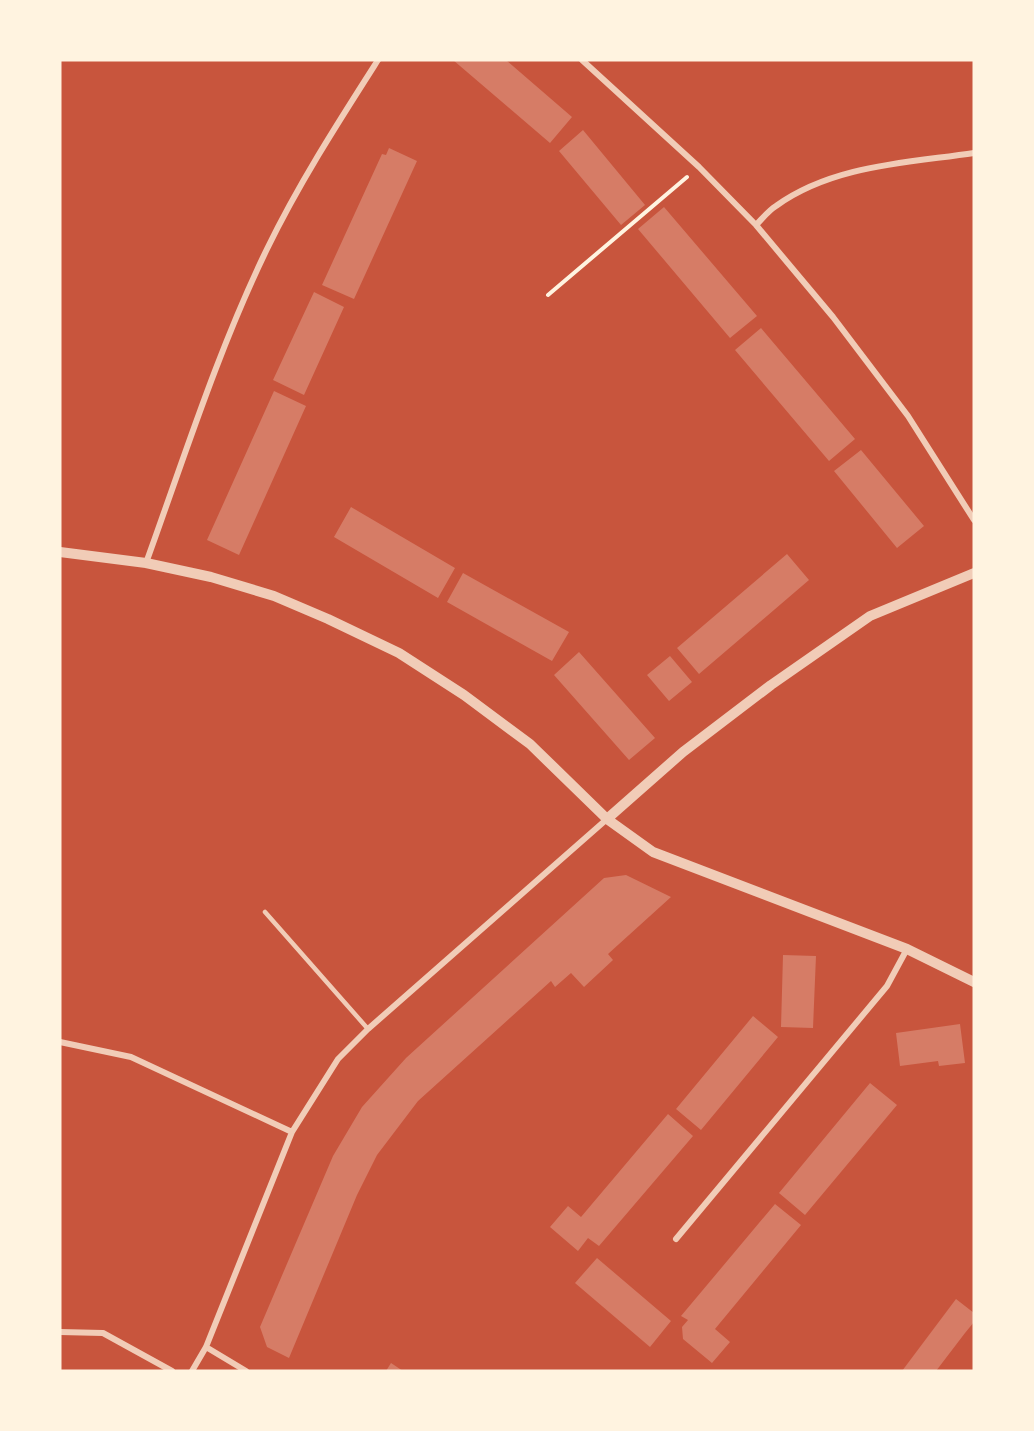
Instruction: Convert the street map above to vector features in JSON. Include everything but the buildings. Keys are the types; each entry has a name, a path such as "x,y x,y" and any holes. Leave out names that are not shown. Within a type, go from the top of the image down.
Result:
{"street":[{"path":"146,563 225,342 268,248 318,156 378,60"},
{"path":"582,60 699,167 756,225 833,317 908,416 974,520"},
{"path":"756,225 774,207 801,190 845,172 974,153"},
{"path":"60,552 146,563 211,577 273,596 328,619 399,653 464,695 530,744 607,819 653,852 907,949 974,982"},
{"path":"192,1371 206,1347 292,1132 338,1059 368,1029 683,752 771,685 870,616 974,573"},
{"path":"676,1239 887,986 907,949"},
{"path":"60,1042 131,1057 292,1132"},
{"path":"60,1332 103,1333 172,1371"},
{"path":"206,1347 246,1371"}],"lane":[{"path":"265,912 368,1029"}],"path":[{"path":"548,295 699,167"}]}
